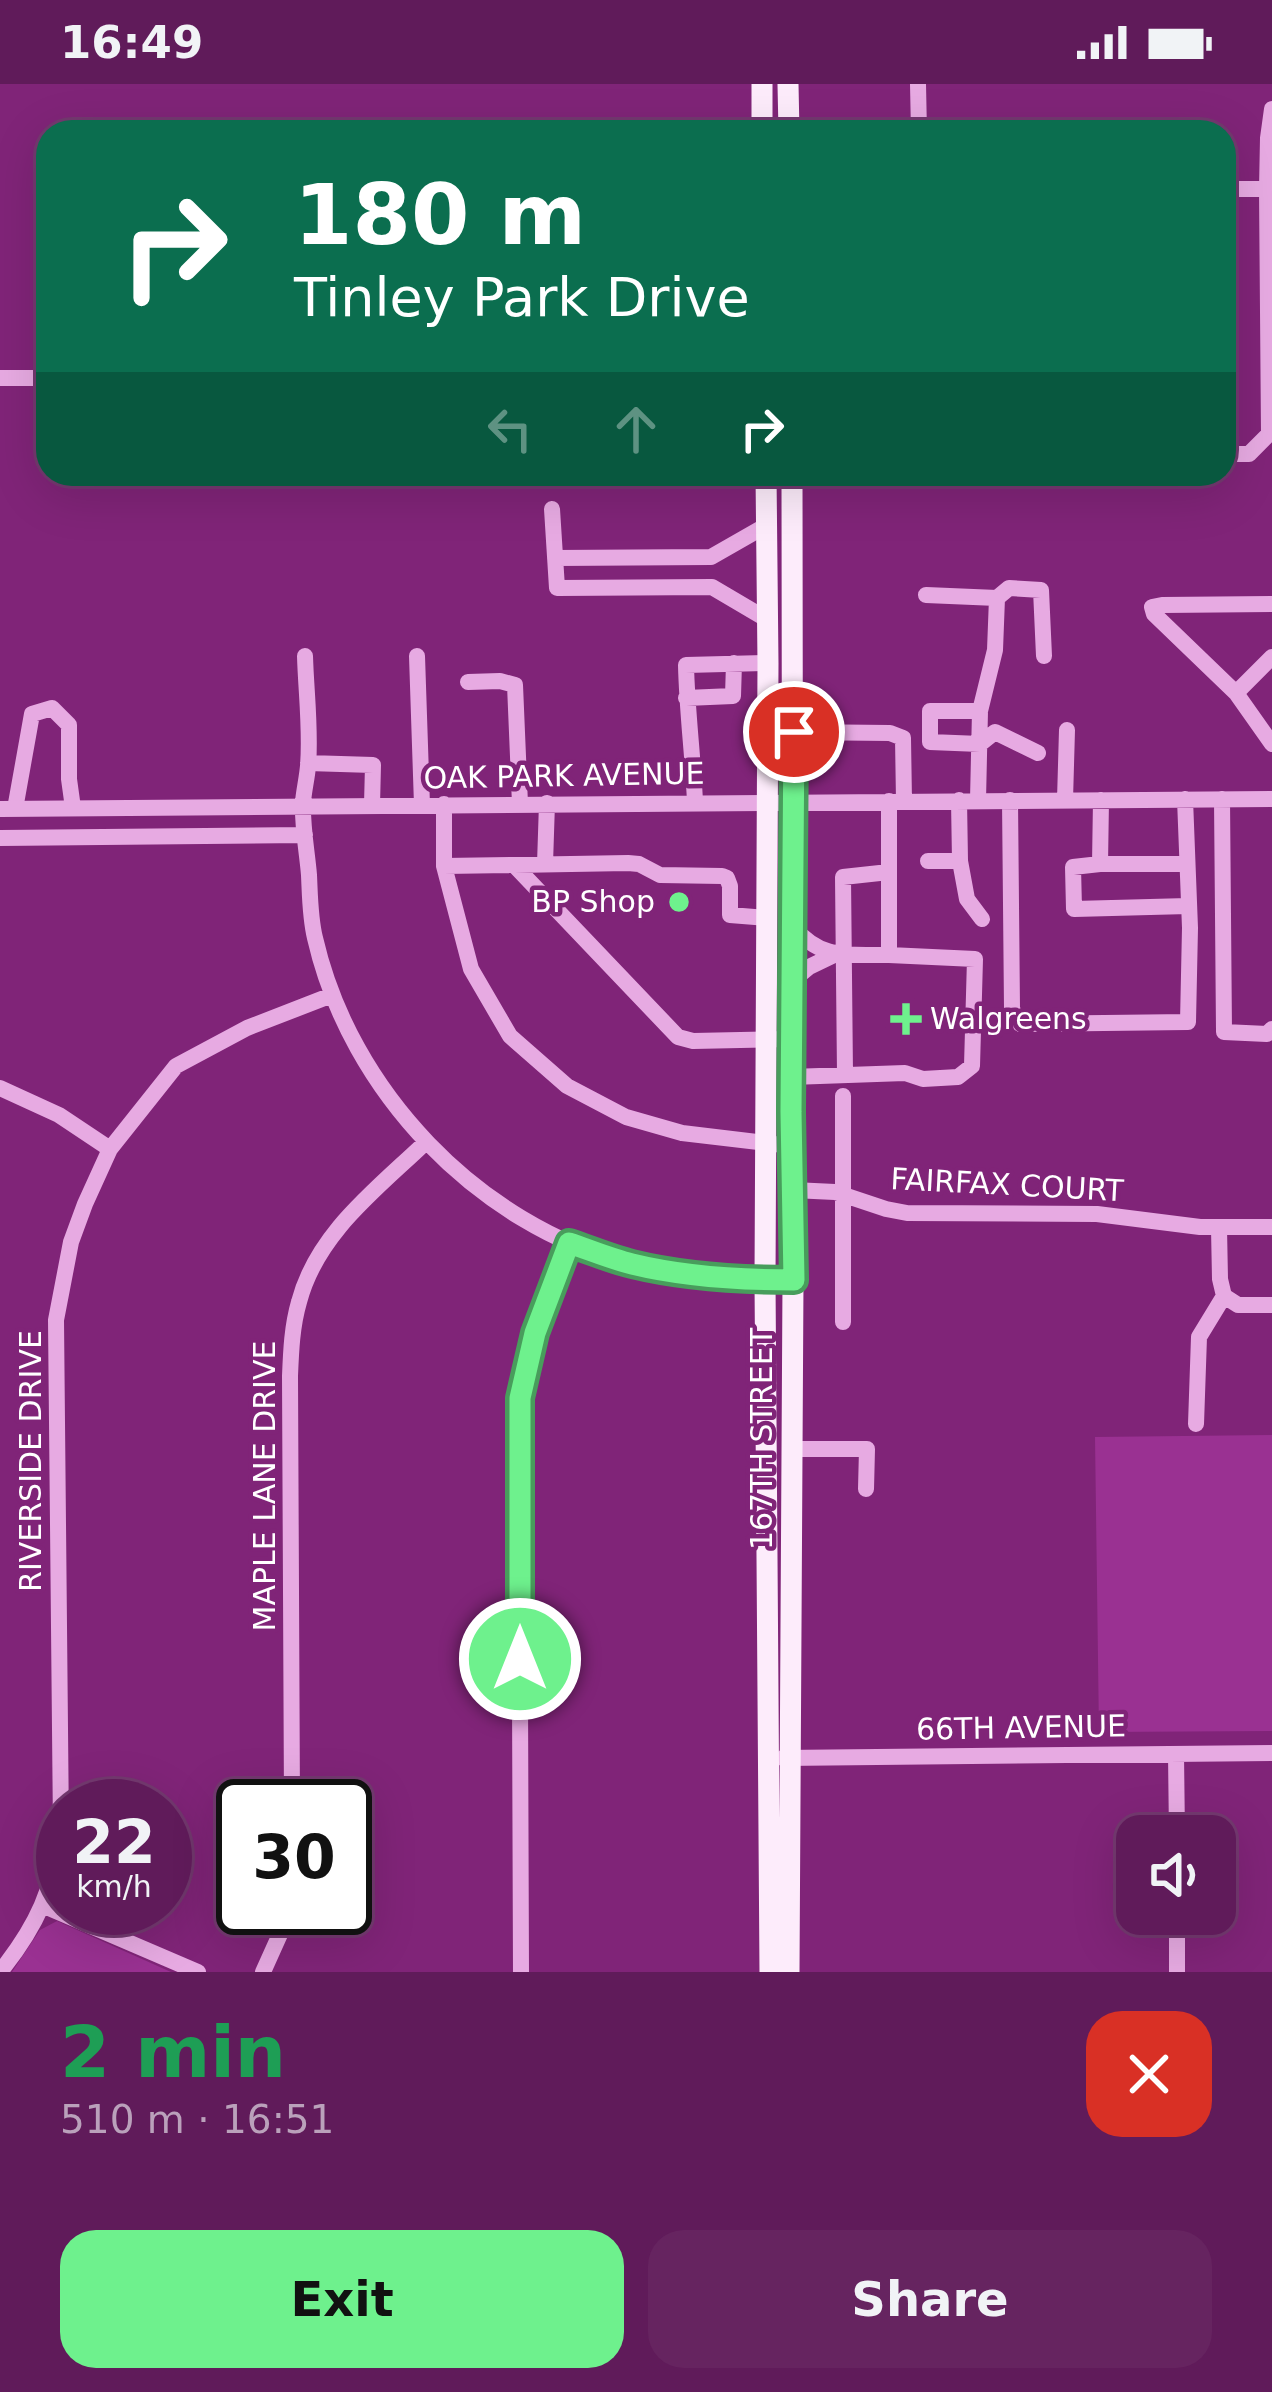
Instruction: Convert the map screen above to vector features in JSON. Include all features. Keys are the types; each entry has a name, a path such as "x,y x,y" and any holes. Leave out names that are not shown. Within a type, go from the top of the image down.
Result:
{"main road":[{"path":"761,84 762,120"},
{"path":"788,84 789,120"},
{"name":"167TH STREET","path":"766,486 765,1280 789,1972"},
{"name":"167TH STREET","path":"770,1972 792,1449 792,486"}],"street":[{"path":"918,84 919,120"},
{"path":"1236,454 1249,454 1269,434 1268,138 1272,109"},
{"path":"1236,189 1269,189"},
{"path":"0,378 36,378"},
{"path":"552,509 556,588 712,587 768,620"},
{"path":"555,558 711,557 767,525"},
{"path":"711,557 712,587"},
{"path":"926,596 997,598 1009,588 1041,590 1044,656"},
{"path":"982,919 967,899 960,861 980,744 980,711 995,650 997,598"},
{"path":"1272,604 1152,607 1236,694 1272,744"},
{"path":"305,656 308,763 303,806 314,936 332,994 393,1106 456,1171 569,1243 627,1263 693,1276 794,1280"},
{"path":"417,656 422,805"},
{"path":"1236,694 1272,657"},
{"path":"686,698 733,696 734,663"},
{"path":"694,802 686,665 768,663"},
{"path":"468,682 515,685 520,804"},
{"path":"8,809 32,714 52,709 69,724 73,808"},
{"path":"980,711 929,711 929,742 980,744 995,732 1038,753"},
{"path":"1065,800 1066,730"},
{"path":"794,732 903,737 889,872 889,955"},
{"path":"308,763 373,765 372,805"},
{"path":"1222,799 1224,1032 1267,1034 1272,1029"},
{"name":"OAK PARK AVENUE","path":"8,809 1272,799"},
{"path":"1010,800 1012,1009 1020,1024 1188,1022 1185,800"},
{"path":"1100,864 1101,800"},
{"path":"545,864 547,803"},
{"path":"443,804 444,866 471,969 510,1036 567,1086 626,1117 682,1133 791,1146"},
{"path":"0,838 305,835"},
{"path":"928,861 960,861"},
{"path":"444,866 628,862 660,875 722,876 730,886 730,915 768,918"},
{"path":"1187,864 1073,867 1074,909 1188,906"},
{"path":"514,865 678,1037 693,1041 791,1040"},
{"path":"845,1075 840,954 843,877 889,872"},
{"path":"791,1077 904,1073 923,1079 958,1077 972,1066 975,959 840,954 808,944 792,926"},
{"path":"792,981 840,954"},
{"name":"RIVERSIDE DRIVE","path":"60,1779 56,1320 71,1242 110,1149 176,1066 247,1028 332,994"},
{"path":"0,1088 59,1115 110,1149"},
{"path":"843,1096 843,1322"},
{"name":"MAPLE LANE DRIVE","path":"292,1779 290,1376 294,1325 307,1279 323,1247 339,1225 426,1142"},
{"name":"FAIRFAX COURT","path":"793,1190 844,1194 907,1213 1097,1214 1219,1228 1272,1227"},
{"path":"1219,1228 1224,1296 1238,1305 1272,1305"},
{"path":"521,1972 519,1416 535,1333 569,1243"},
{"path":"1196,1424 1199,1336 1224,1296"},
{"path":"792,1449 867,1449 866,1489"},
{"name":"66TH AVENUE","path":"780,1758 1272,1753"},
{"path":"1176,1754 1177,1815"},
{"name":"RIVERSIDE DRIVE","path":"0,1972 36,1920"},
{"path":"112,1935 198,1972"},
{"path":"263,1972 280,1935"},
{"path":"1177,1935 1177,1972"}],"shaded area":[{"path":"1272,1435 1272,1731 1099,1732 1095,1437"},
{"path":"37,1935 88,1935 171,1972 12,1972"}],"place":[{"name":"BP Shop","path":"679,902"},
{"name":"Walgreens","path":"906,1019"}],"route":[{"path":"520,1659 520,1398 542,1310 569,1243 627,1263 693,1276 794,1280 794,732"}]}
